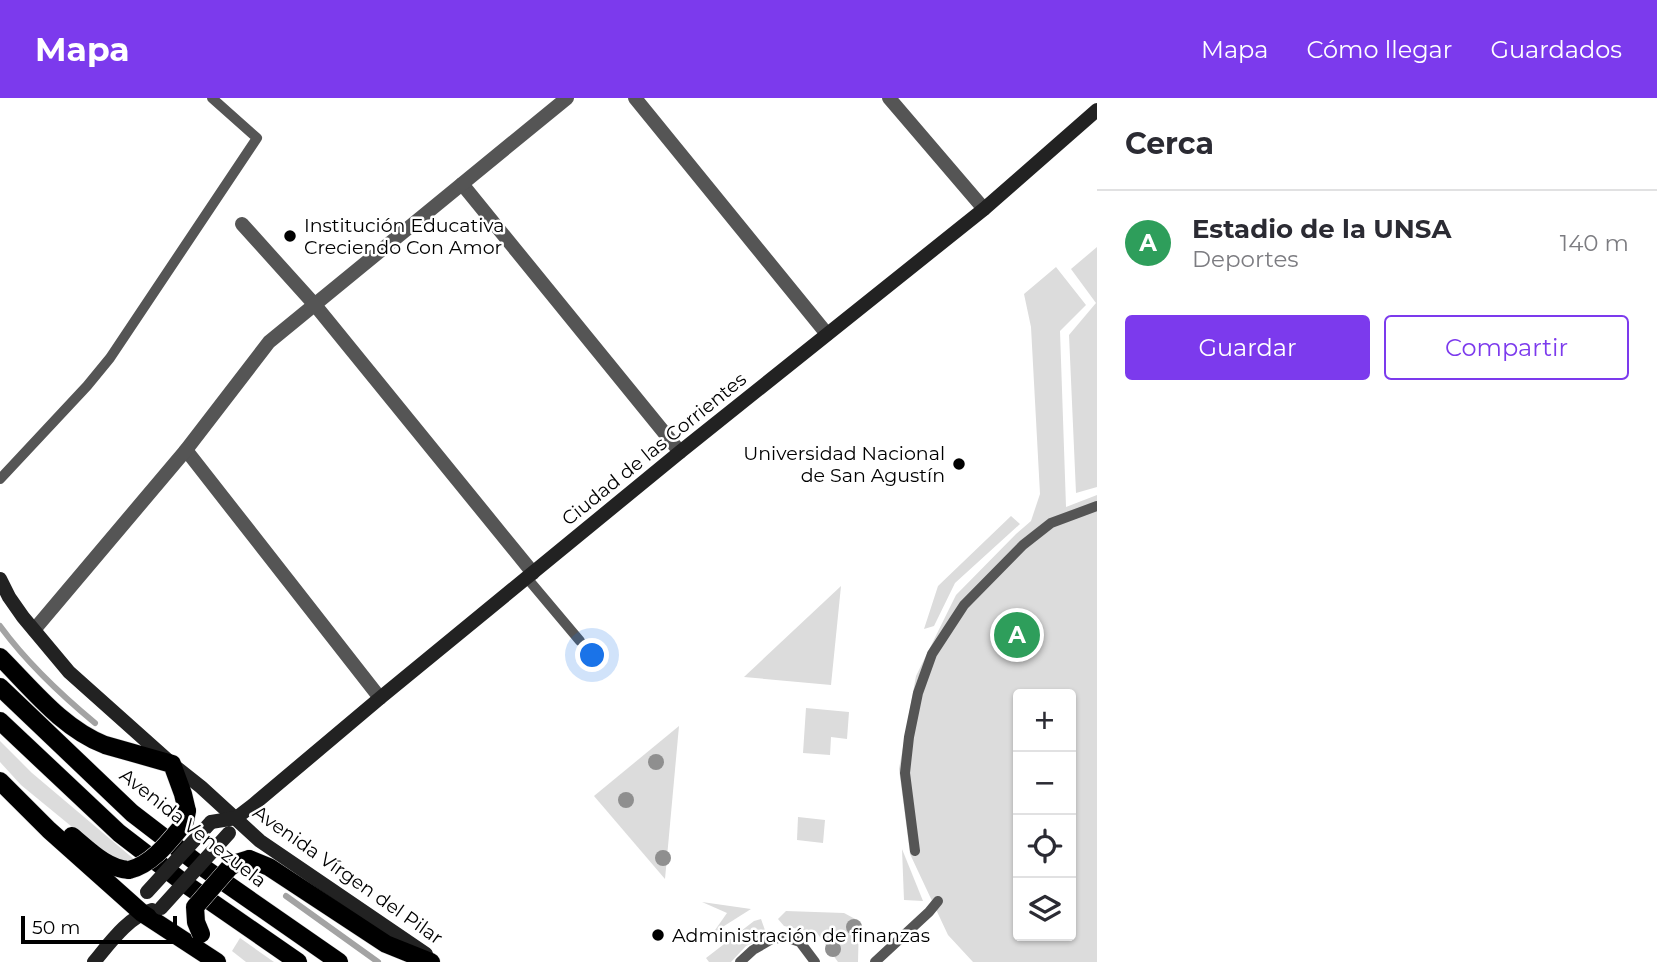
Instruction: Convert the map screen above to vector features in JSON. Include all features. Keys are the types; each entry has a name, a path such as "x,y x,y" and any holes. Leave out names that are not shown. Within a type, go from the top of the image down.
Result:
{"main road":[{"path":"0,657 72,727 105,745 172,764 187,811 182,826 149,861 141,867 119,869 111,866 0,781"},
{"name":"Avenida Venezuela","path":"0,687 132,813 201,866 339,962"},
{"path":"0,721 119,833 184,883 298,962"},
{"path":"0,781 49,830 142,913 217,962"},
{"path":"232,962 201,934 196,922 195,907 229,868 249,859 269,867 386,944 431,962"}],"street":[{"path":"34,630 186,450 270,342 567,98"},
{"path":"635,98 827,334"},
{"path":"889,98 984,209"},
{"name":"Ciudad de las Corrientes","path":"142,913 161,908 229,833 236,818 680,452 984,209 1097,110"},
{"path":"462,184 680,452"},
{"path":"242,224 315,305 530,575"},
{"path":"186,450 380,698"},
{"name":"Avenida Vírgen del Pilar","path":"0,579 9,597 69,672 172,764 260,841 437,962"},
{"path":"94,962 116,936 142,913 147,892 211,822 236,818"}],"lane":[{"path":"0,479 110,358 257,138 212,98"},
{"path":"915,851 905,773 918,693 932,654 964,605 1023,545 1051,523 1097,506"},
{"path":"530,575 580,641"},
{"path":"874,962 938,901"},
{"path":"740,962 753,950 772,939 785,937 800,942 815,962"}],"shaded area":[{"path":"1097,247 1097,487 1076,493 1069,335 1096,303 1071,269"},
{"path":"1056,267 1086,305 1060,331 1066,507 1097,495 1097,962 973,962 948,935 910,854 899,769 916,676 956,595 1031,521 1040,494 1031,327 1024,294"},
{"path":"1011,516 1020,524 955,583 934,626 924,629 938,586"},
{"path":"841,586 831,685 744,677"},
{"path":"806,708 849,712 847,739 831,737 830,755 803,753"},
{"path":"679,726 665,879 594,796"},
{"path":"0,741 32,773 135,860 116,860 21,785 0,762"},
{"path":"798,817 825,820 823,843 797,840"},
{"path":"902,849 923,901 904,900"},
{"path":"702,902 751,909 713,933 727,913"},
{"path":"786,911 844,913 859,921 858,962 838,962 817,933 784,926 778,919"},
{"path":"761,919 767,936 746,946 731,962 709,962 706,958 754,921"},
{"path":"240,938 274,962 246,962 232,951"}],"waterway":[{"path":"0,626 44,678 95,723"},
{"path":"286,896 378,962"}],"place":[{"name":"Institución Educativa Creciendo Con Amor","path":"290,236"},
{"name":"Universidad Nacional de San Agustín","path":"959,464"},
{"name":"Estadio de la UNSA","path":"1017,635"},
{"name":"Administración de finanzas","path":"658,935"}]}
